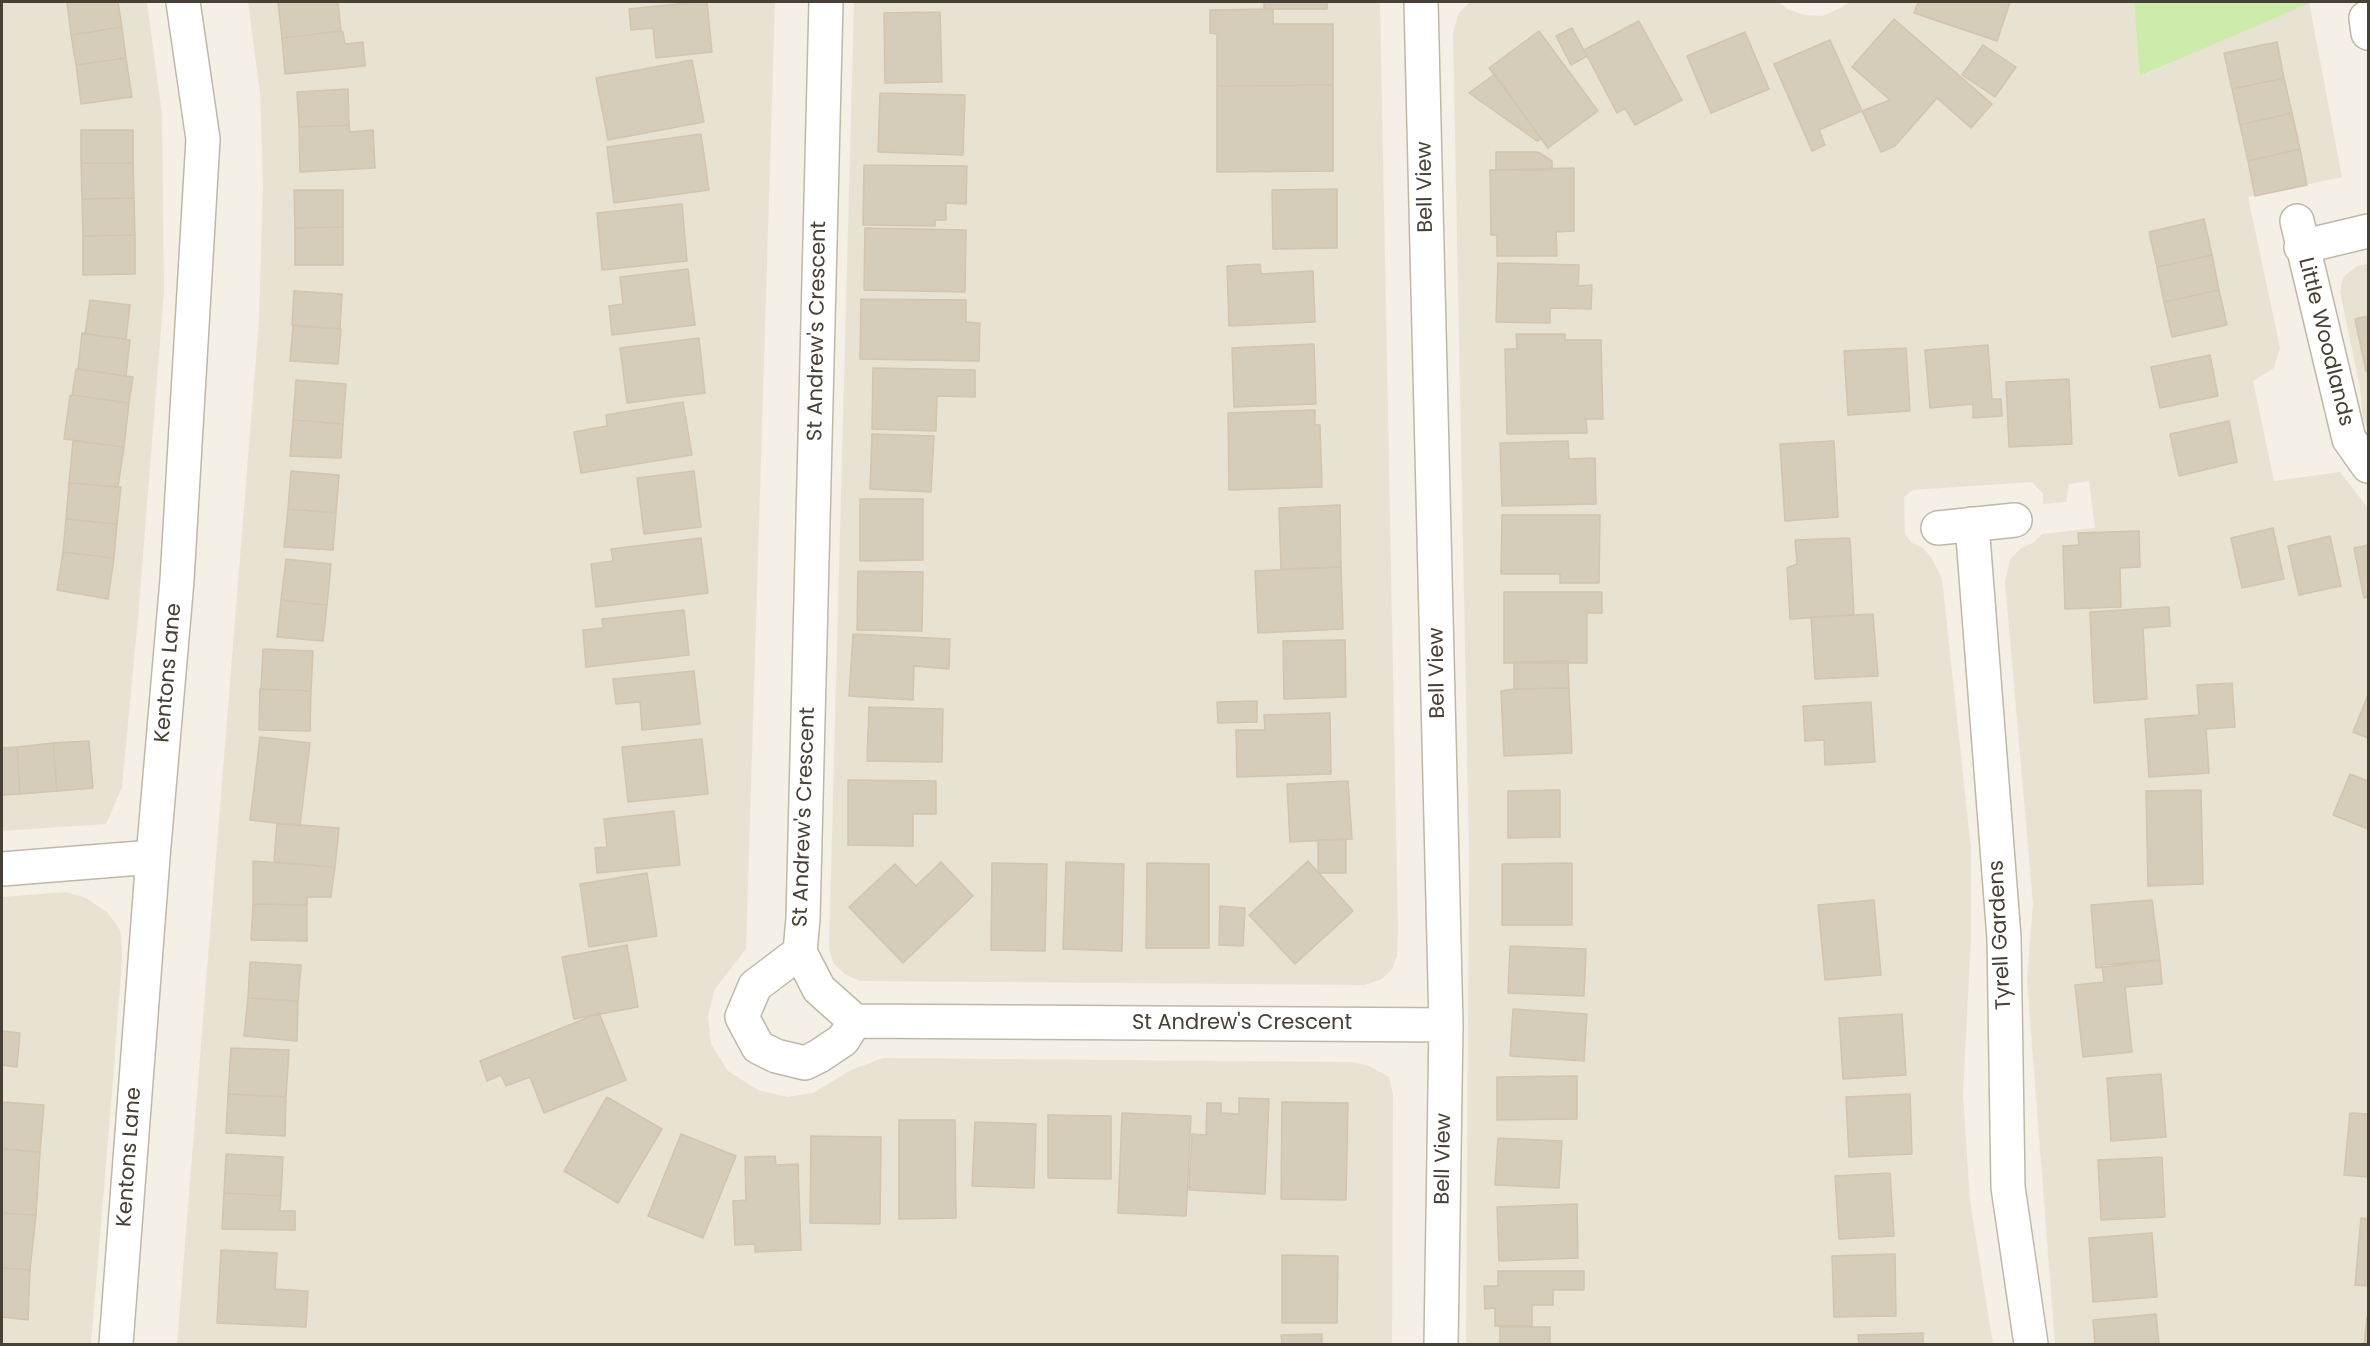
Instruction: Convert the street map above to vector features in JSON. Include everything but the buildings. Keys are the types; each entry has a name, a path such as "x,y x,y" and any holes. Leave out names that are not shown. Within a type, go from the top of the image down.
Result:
{"street":[{"name":"Kentons Lane","path":"116,1344 177,580 203,139 183,2"},
{"name":"St Andrew's Crescent","path":"826,2 803,918 800,952 819,989 855,1021 1446,1025"},
{"name":"Bell View","path":"1421,2 1446,1025 1441,1344"},
{"name":"Little Woodlands","path":"2368,231 2299,234 2349,439 2368,466"},
{"path":"1938,528 2015,520"},
{"name":"Tyrell Gardens","path":"1972,524 2004,938 2008,1187 2031,1344"},
{"path":"2,869 153,858"},
{"path":"800,952 755,986 742,1017 758,1047 776,1056 805,1063 843,1040 855,1021"}],"shaded area":[{"path":"2,2 147,2 162,115 164,292 122,787 106,824 2,831"},
{"path":"248,2 775,2 746,949 715,989 708,1015 711,1044 728,1071 758,1090 787,1097 813,1093 851,1070 883,1058 1352,1062 1369,1066 1389,1077 1393,1094 1392,1344 177,1344 259,320 263,184 260,93"},
{"path":"854,2 1380,2 1398,929 1397,956 1392,969 1382,979 1365,985 861,981 846,975 834,964 829,949"},
{"path":"1470,2 1779,2 1787,9 1805,15 1823,16 1849,2 2134,2 2141,76 2309,2 2342,177 2248,197 2280,348 2274,368 2253,381 2274,481 2340,472 2368,508 2368,1344 2055,1344 2027,980 2033,904 2005,582 2010,559 2021,548 2033,543 2042,534 2095,528 2089,481 2069,484 2066,502 2043,504 2043,494 2032,482 1913,490 1904,497 1905,534 1912,543 1923,548 1931,557 1942,578 1971,849 1971,937 1963,1094 1970,1201 1993,1344 1466,1344 1469,854 1453,33 1459,13"},
{"path":"2368,264 2368,429 2363,419 2360,388 2340,292 2343,277 2357,266"},
{"path":"66,892 86,898 108,913 120,930 121,937 122,959 91,1344 2,1344 2,897"}],"green space":[{"path":"2134,2 2312,2 2140,76"}]}
